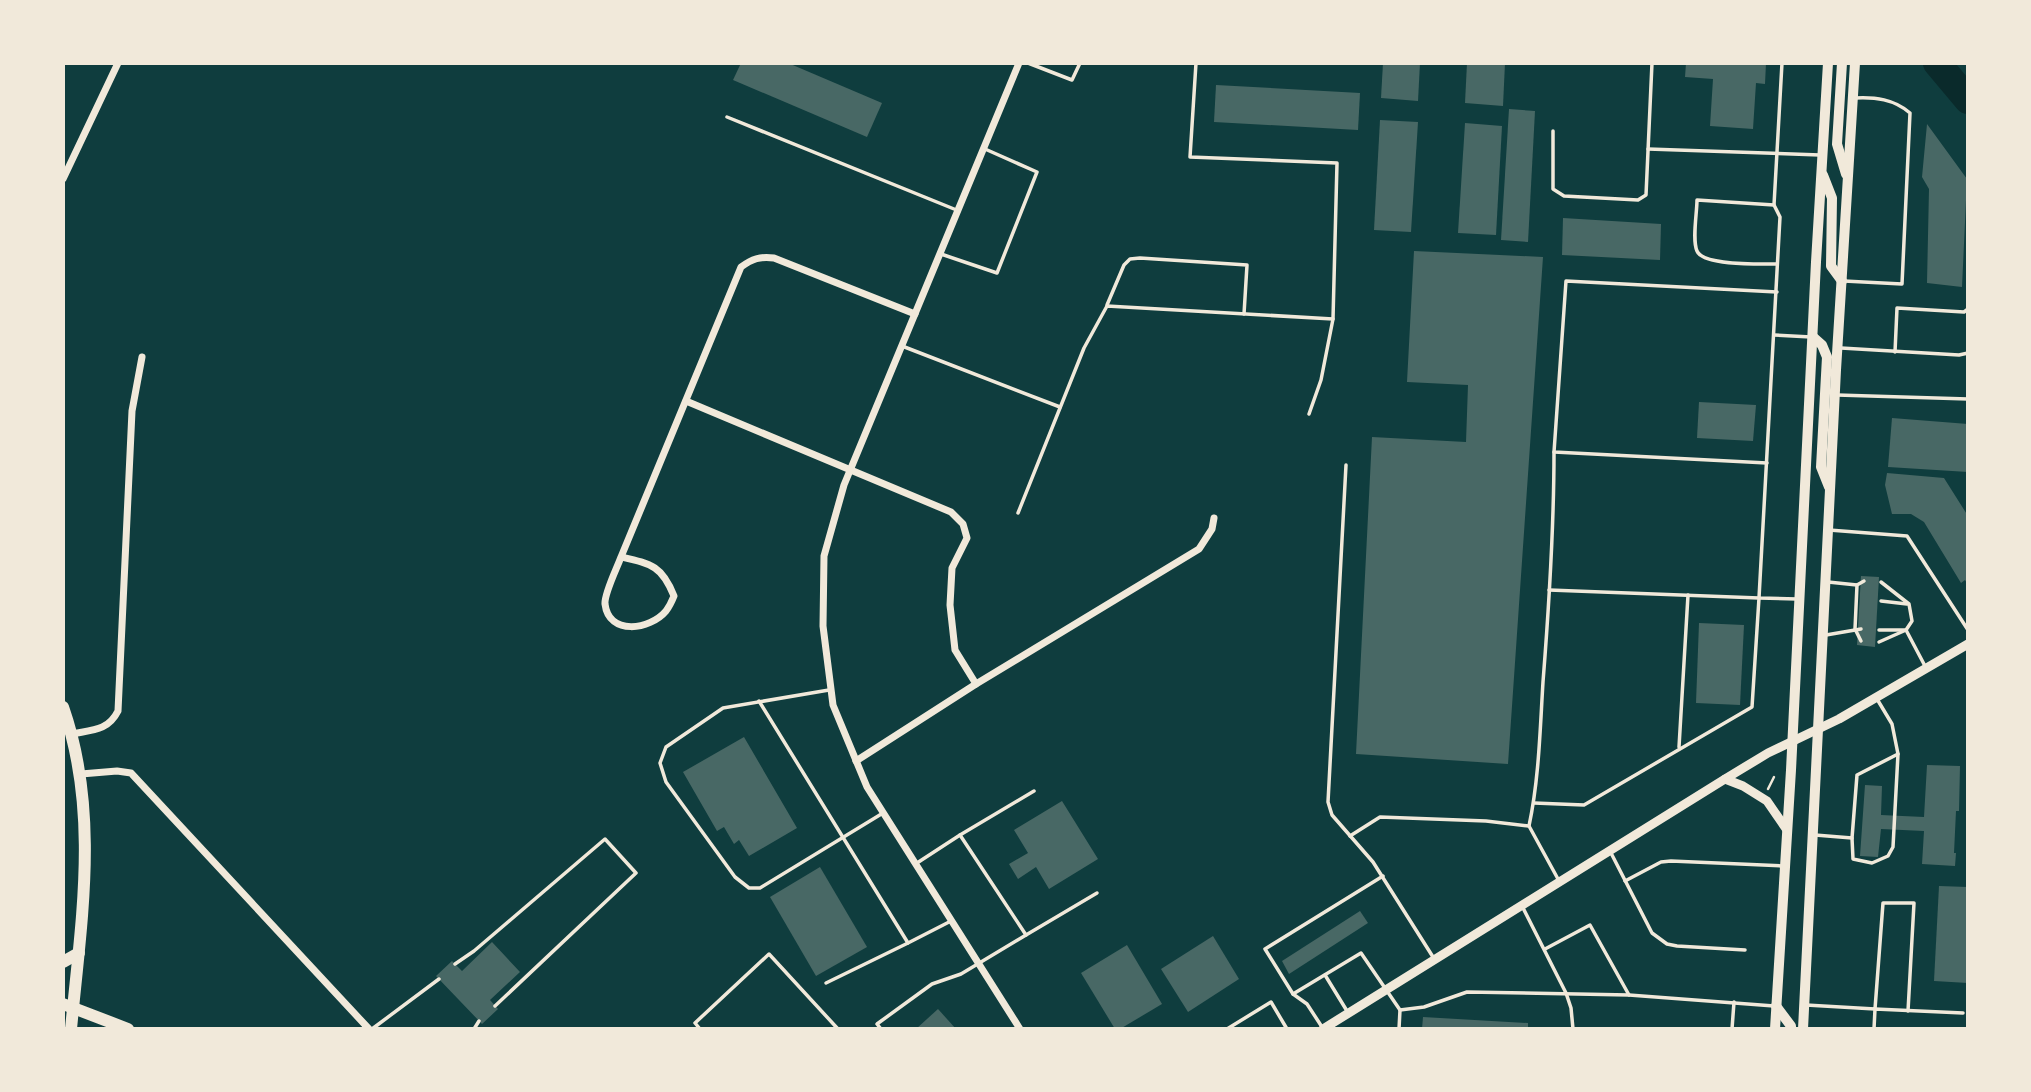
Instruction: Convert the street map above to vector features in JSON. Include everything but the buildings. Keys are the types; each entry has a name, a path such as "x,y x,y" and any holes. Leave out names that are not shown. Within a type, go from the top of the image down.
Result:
{"highway":[{"path":"63,708 81,775 86,846 79,953 68,1006 71,1029"},
{"path":"63,962 79,953"},
{"path":"68,1006 128,1029"}],"main road":[{"path":"1775,1029 1829,63"},
{"path":"1842,63 1837,144 1848,180"},
{"path":"1803,1029 1837,348 1855,63"},
{"path":"1822,172 1832,198 1831,266 1842,281"},
{"path":"1813,337 1822,345 1827,357 1821,467 1830,490"},
{"path":"1776,1006 1791,1029"}],"street":[{"path":"63,179 118,63"},
{"path":"1019,63 849,471 824,556 823,626 833,705 867,787 1020,1029"},
{"path":"621,557 644,563 666,576 674,596 666,612 646,624 627,628 618,625 609,617 604,602 621,557 741,267 762,257 774,258 915,314"},
{"path":"72,734 102,728 113,722 118,711 132,411 142,357"},
{"path":"685,401 951,512 963,524 967,538 953,568 950,605 955,650 976,684"},
{"path":"856,761 976,684 1199,549 1212,529 1214,519"},
{"path":"1323,1029 1725,779 1876,698 1968,644"},
{"path":"81,775 117,771 131,774 370,1029"},
{"path":"1725,779 1743,786 1767,801 1787,830"}],"lane":[{"path":"1028,63 1072,79 1080,63"},
{"path":"1196,63 1190,157 1337,163 1333,319 1321,380 1309,414"},
{"path":"1553,131 1553,189 1564,196 1638,200 1646,195 1652,63"},
{"path":"1534,803 1584,805 1752,707 1777,292 1780,217 1774,205 1782,63"},
{"path":"1842,281 1902,284 1910,113 1900,104 1874,97 1853,98"},
{"path":"727,117 959,211"},
{"path":"941,254 997,273 1037,172 985,148"},
{"path":"1648,149 1822,155"},
{"path":"1774,205 1697,200 1695,243 1697,253 1703,259 1777,264"},
{"path":"1018,513 1084,348 1107,306 1124,265 1130,259 1247,265 1244,314"},
{"path":"1560,882 1529,826 1534,803 1549,590 1554,452 1566,281 1777,292"},
{"path":"1107,306 1333,319"},
{"path":"1895,352 1897,308 1964,312 1968,309"},
{"path":"1774,335 1813,337"},
{"path":"901,346 1060,407"},
{"path":"1837,348 1959,355 1968,353"},
{"path":"1835,395 1968,399"},
{"path":"1554,452 1767,463"},
{"path":"1346,465 1328,802 1332,815 1383,876 1434,959"},
{"path":"1829,530 1907,536 1968,630"},
{"path":"1826,581 1857,585 1864,581"},
{"path":"1879,642 1906,630 1912,621 1909,604 1881,582"},
{"path":"1857,585 1855,629 1861,640"},
{"path":"1549,590 1800,599"},
{"path":"1679,748 1688,595"},
{"path":"1857,600 1863,600"},
{"path":"1881,601 1909,604"},
{"path":"1824,635 1861,629"},
{"path":"1879,630 1906,630"},
{"path":"1906,630 1926,669"},
{"path":"831,690 723,708 666,747 660,763 666,782 735,877 749,888 760,888 883,813"},
{"path":"1876,698 1892,724 1898,754 1893,847 1888,856 1872,863 1853,859 1857,775 1898,754"},
{"path":"759,701 908,943"},
{"path":"915,864 1034,791"},
{"path":"1350,836 1380,817 1486,821 1529,826"},
{"path":"960,835 1026,935"},
{"path":"1814,835 1852,838"},
{"path":"455,964 474,951 605,839 636,873 495,1006"},
{"path":"1610,851 1652,933 1667,944 1745,950"},
{"path":"1625,881 1661,862 1671,861 1785,866"},
{"path":"1323,1029 1307,1004 1293,994 1265,949 1383,876"},
{"path":"881,1029 877,1024 932,984 961,974 1097,893"},
{"path":"1874,1029 1883,903 1914,903 1908,1010"},
{"path":"1522,906 1566,993 1572,1008 1573,1029"},
{"path":"825,984 951,921"},
{"path":"1545,949 1590,925 1629,995"},
{"path":"1293,994 1361,953 1400,1010 1399,1029"},
{"path":"700,1029 695,1023 769,954 838,1029"},
{"path":"1325,975 1348,1013"},
{"path":"370,1029 439,979"},
{"path":"1400,1010 1424,1007 1467,992 1629,995 1776,1006"},
{"path":"1227,1029 1271,1002 1287,1029"},
{"path":"1732,1029 1734,1002"},
{"path":"1804,1005 1963,1013"},
{"path":"474,1029 479,1021"}],"path":[{"path":"1767,792 1774,777 1772,769"},
{"path":"1774,777 1780,775"}],"waterway":[{"path":"1937,63 1968,100"}]}
